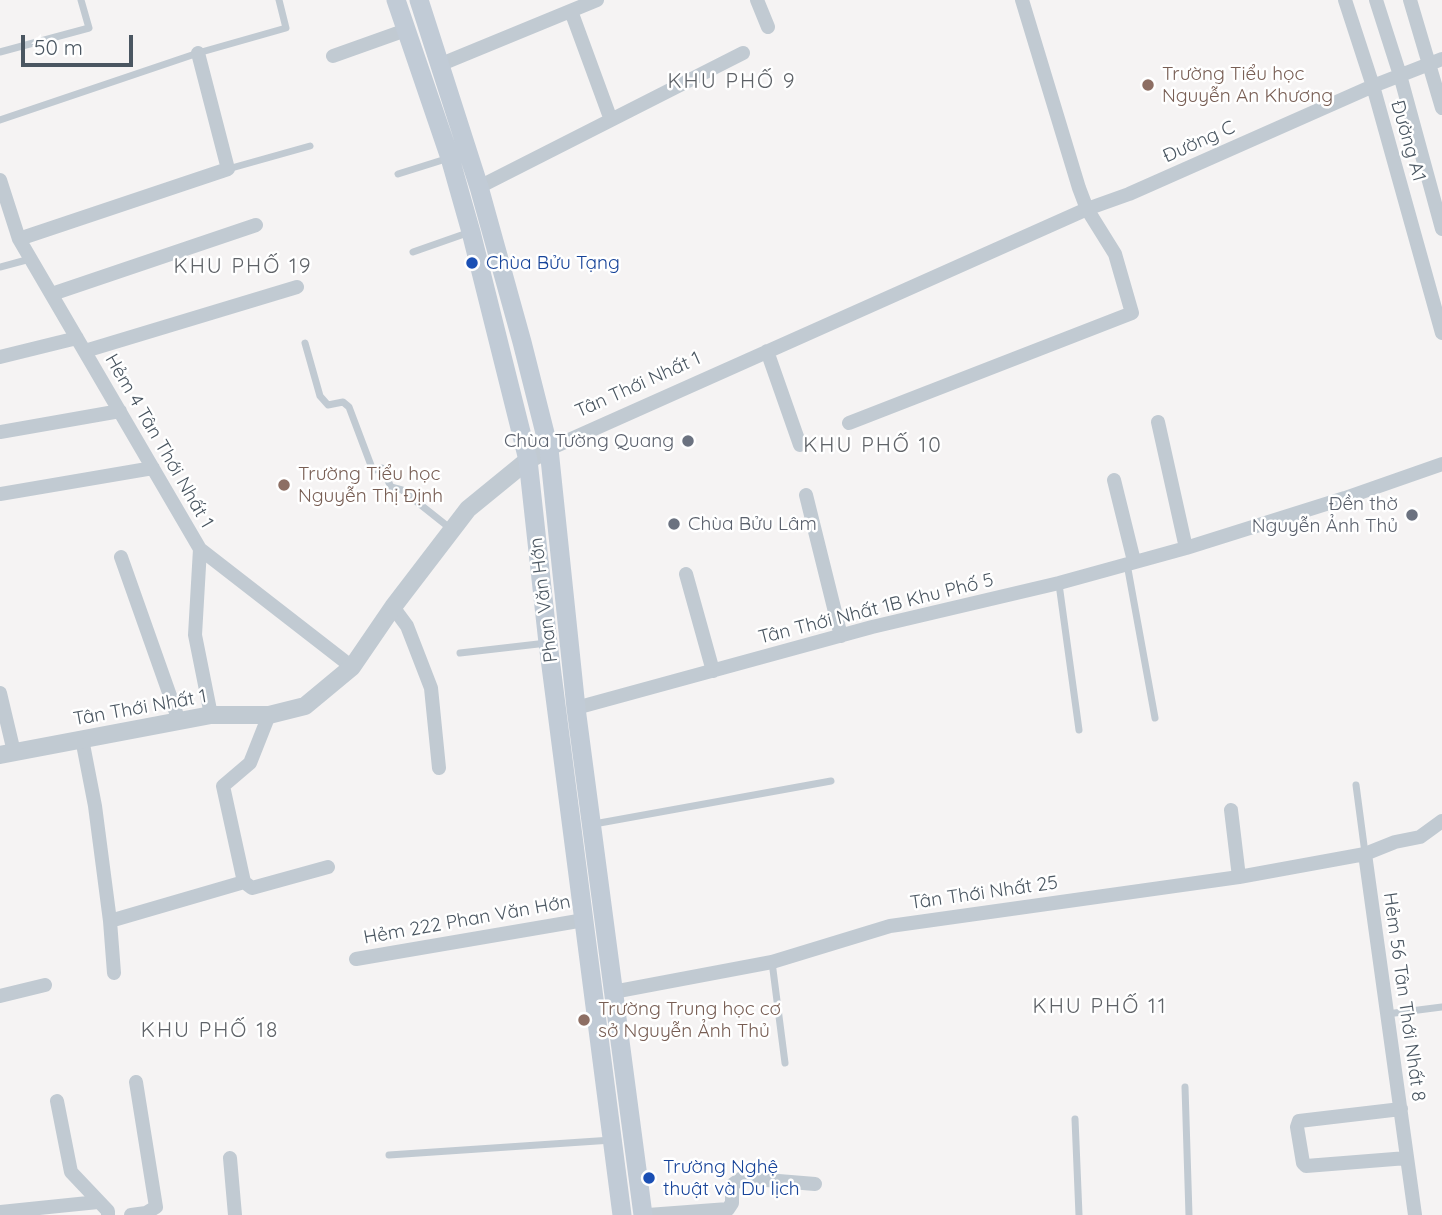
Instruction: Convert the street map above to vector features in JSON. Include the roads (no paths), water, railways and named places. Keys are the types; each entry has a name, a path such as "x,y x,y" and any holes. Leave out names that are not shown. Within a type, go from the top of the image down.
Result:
{"main road":[{"name":"Phan Văn Hớn","path":"396,0 450,158 528,460 548,643 622,1215"},
{"name":"Phan Văn Hớn","path":"419,0 479,187 522,342 548,449 590,825 646,1215"}],"street":[{"path":"439,65 597,0"},
{"path":"757,0 768,27"},
{"path":"849,423 1132,313 1115,254 1087,209 1022,0"},
{"name":"Đường A1","path":"1345,0 1373,86 1442,333"},
{"name":"Đường A1","path":"1376,0 1400,75 1442,229"},
{"path":"1410,0 1436,62 1442,108"},
{"path":"571,11 611,120"},
{"path":"333,55 406,30"},
{"path":"19,239 228,169 198,53"},
{"path":"479,187 743,53"},
{"name":"Đường C","path":"1087,209 1129,194 1373,86 1436,62"},
{"name":"Hẻm 4 Tân Thới Nhất 1","path":"0,180 19,239 200,549 352,667"},
{"name":"Tân Thới Nhất 1","path":"7,753 211,715 269,715 305,706 352,667 393,607 468,509 528,460 1087,209"},
{"path":"52,294 256,225"},
{"path":"0,357 81,344 297,288"},
{"path":"767,351 800,445"},
{"path":"0,432 120,411"},
{"path":"1158,422 1186,548"},
{"name":"Tân Thới Nhất 1B Khu Phố 5","path":"576,708 841,636 1059,583 1186,548 1345,499 1442,464"},
{"path":"0,494 153,468"},
{"path":"1114,480 1131,562"},
{"path":"806,495 841,636"},
{"path":"200,549 195,635 211,715"},
{"path":"121,557 180,721"},
{"path":"686,574 713,671"},
{"path":"393,607 407,626 431,688 439,768"},
{"path":"0,692 7,753"},
{"path":"269,715 250,763 223,786 244,882 253,888 328,867"},
{"path":"82,739 95,806 114,973"},
{"path":"1231,810 1239,877"},
{"name":"Tân Thới Nhất 25","path":"613,992 772,962 890,926 1239,877 1365,854 1395,842 1420,837 1442,821"},
{"name":"Hẻm 56 Tân Thới Nhất 8","path":"1365,854 1415,1215"},
{"path":"110,921 244,882"},
{"name":"Hẻm 222 Phan Văn Hớn","path":"356,959 584,920"},
{"path":"0,996 46,985"},
{"path":"131,1215 146,1213 156,1207 157,1196 136,1082"},
{"path":"57,1101 71,1172 107,1211"},
{"path":"1401,1109 1299,1121 1297,1127 1303,1163 1306,1166 1407,1158"},
{"path":"230,1158 236,1215"},
{"path":"646,1215 728,1209 732,1203 732,1185 742,1178 815,1184"},
{"path":"0,1212 107,1211"}],"lane":[{"path":"0,52 89,28 81,0"},
{"path":"0,120 198,53 286,28 279,0"},
{"path":"228,169 310,146"},
{"path":"398,174 450,158"},
{"path":"413,252 471,232"},
{"path":"0,267 31,258"},
{"path":"305,343 320,396 328,405 343,402 348,407 372,468 382,468 391,487 402,490 452,530"},
{"path":"1131,562 1155,718"},
{"path":"1059,583 1079,730"},
{"path":"460,653 548,643"},
{"path":"590,825 831,781"},
{"name":"Hẻm 56 Tân Thới Nhất 8","path":"1356,785 1365,854"},
{"path":"772,962 785,1063"},
{"path":"1387,1014 1442,1007"},
{"path":"1185,1087 1189,1215"},
{"path":"1075,1119 1079,1215"},
{"path":"389,1154 612,1140"}],"place":[{"name":"Trường Tiểu học Nguyễn An Khương","path":"1148,85"},
{"name":"Chùa Bửu Tạng","path":"472,263"},
{"name":"Chùa Tường Quang","path":"688,441"},
{"name":"Trường Tiểu học Nguyễn Thị Định","path":"284,485"},
{"name":"Đền thờ Nguyễn Ảnh Thủ","path":"1412,515"},
{"name":"Chùa Bửu Lâm","path":"674,524"},
{"name":"Trường Trung học cơ sở Nguyễn Ảnh Thủ","path":"584,1020"},
{"name":"Trường Nghệ thuật và Du lịch","path":"649,1178"}],"district":[{"name":"KHU PHỐ 9","path":"732,82"},
{"name":"KHU PHỐ 19","path":"243,267"},
{"name":"KHU PHỐ 10","path":"873,446"},
{"name":"KHU PHỐ 11","path":"1100,1007"},
{"name":"KHU PHỐ 18","path":"210,1031"}]}
